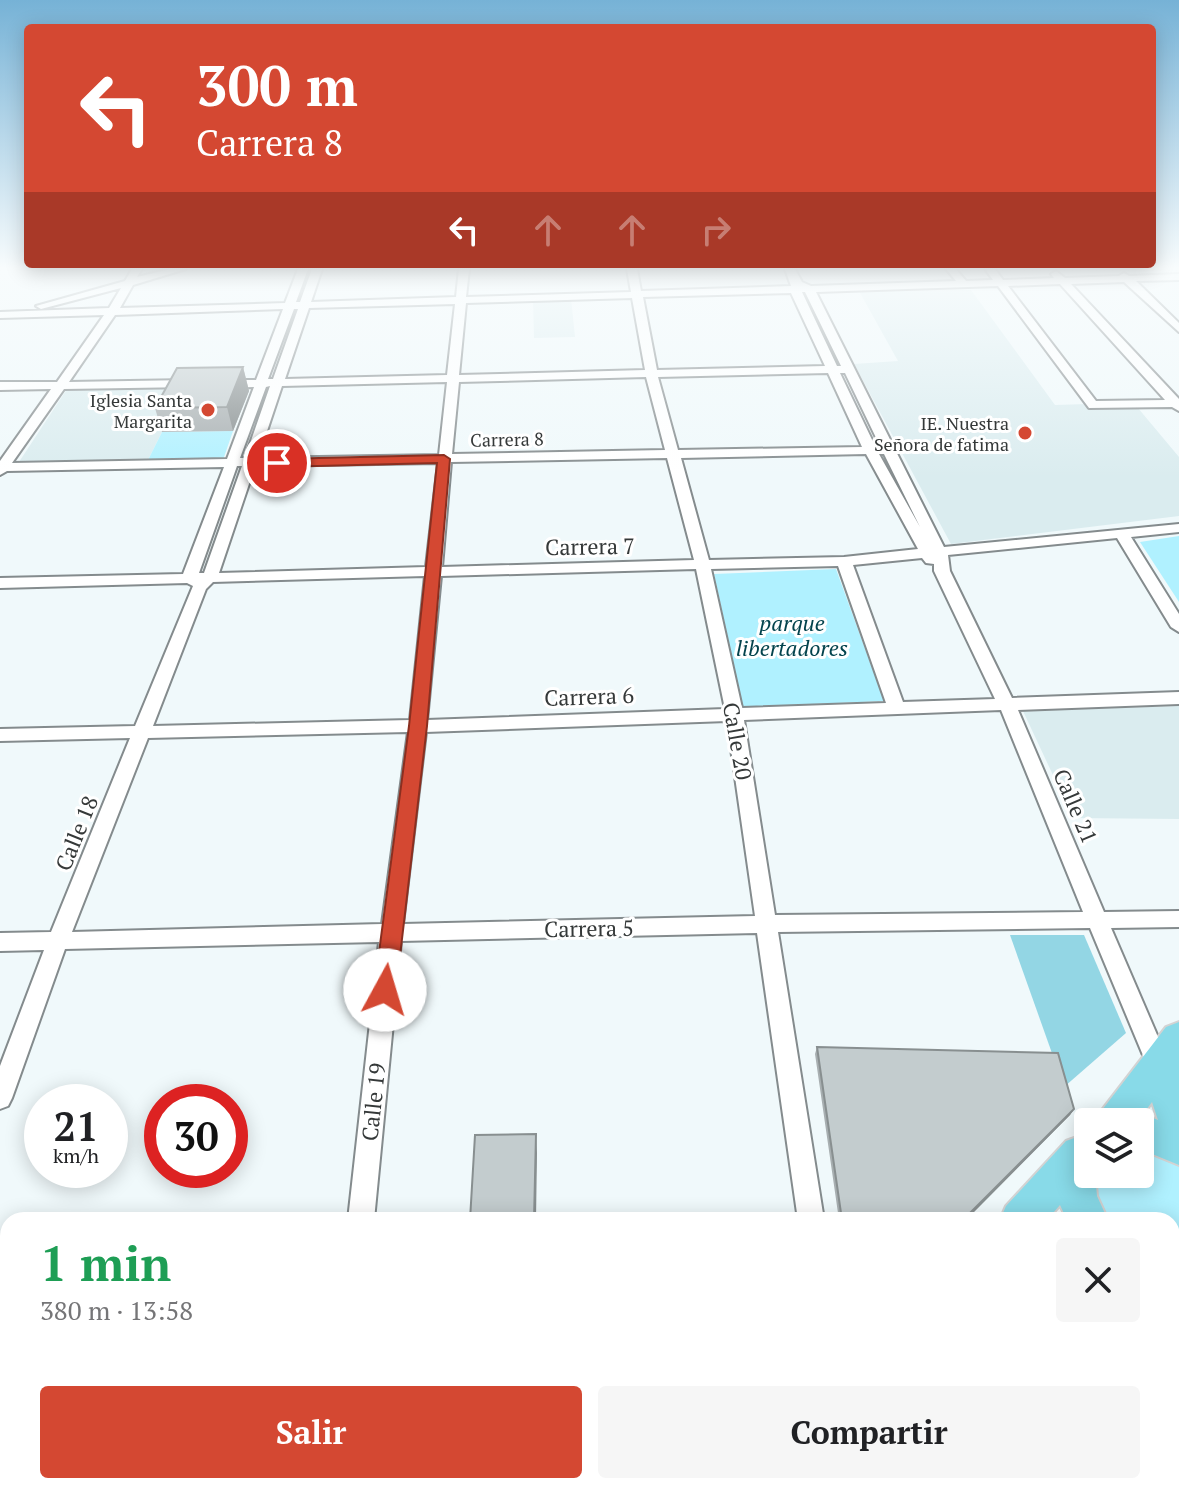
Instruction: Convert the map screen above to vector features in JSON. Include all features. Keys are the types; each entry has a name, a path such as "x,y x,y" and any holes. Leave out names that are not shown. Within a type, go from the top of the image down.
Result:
{"main road":[{"path":"1126,1108 1169,1052"},
{"path":"1169,1052 1179,1127"},
{"path":"1154,1137 1179,1147"},
{"path":"1027,1212 1074,1160"},
{"path":"1075,1188 1084,1212"}],"street":[{"path":"1,468 94,339"},
{"name":"Calle 18","path":"0,1098 58,940 144,731 200,580 231,518 278,383 286,339"},
{"name":"Calle 19","path":"362,1212 459,339"},
{"name":"Calle 20","path":"645,339 671,453 703,567 735,716 769,924 810,1212"},
{"name":"Calle 21","path":"820,339 870,450 935,560"},
{"name":"Calle 21","path":"830,339 888,450 935,560 1007,705 1098,919 1169,1052"},
{"path":"1043,339 1093,405 1178,404"},
{"path":"1117,339 1178,404"},
{"name":"Calle 18","path":"200,580 212,518 261,384 285,343"},
{"path":"215,384 848,369"},
{"path":"0,386 200,384"},
{"path":"247,423 263,422"},
{"name":"Carrera 8","path":"1,468 888,450"},
{"path":"212,518 231,518"},
{"name":"Carrera 7","path":"0,583 935,560 1179,528"},
{"path":"1123,536 1179,627"},
{"path":"844,561 897,709"},
{"name":"Carrera 6","path":"0,735 418,726 1179,698"},
{"name":"Carrera 5","path":"0,942 769,924 1179,919"}],"shaded area":[{"name":"IE. Nuestra Señora de fatima","path":"886,339 1007,339 1055,405 1087,404 1093,410 1138,408 1179,457 1179,516 951,544 854,364 898,361"},
{"path":"184,388 148,460 19,462 67,389"},
{"path":"1179,706 1179,819 1073,818 1023,711"},
{"path":"1010,935 1084,935 1126,1033 1064,1087"}],"green space":[{"path":"233,431 223,460 148,460 162,432"},
{"path":"1179,536 1179,602 1140,542"},
{"name":"parque libertadores","path":"836,569 884,701 743,707 714,574"},
{"path":"1154,1142 1179,1154 1179,1212 1098,1212 1086,1194 1087,1188 1154,1188"}],"building":[{"path":"243,367 227,407 155,408 177,368"},
{"path":"817,1047 1058,1053 1074,1109 971,1212 841,1212"},
{"path":"536,1134 534,1212 470,1212 475,1135"}],"place":[{"name":"Iglesia Santa Margarita","path":"208,410"},
{"name":"IE. Nuestra Señora de fatima","path":"1025,433"}],"route":[{"path":"277,463 444,459 418,726 385,990"}]}
